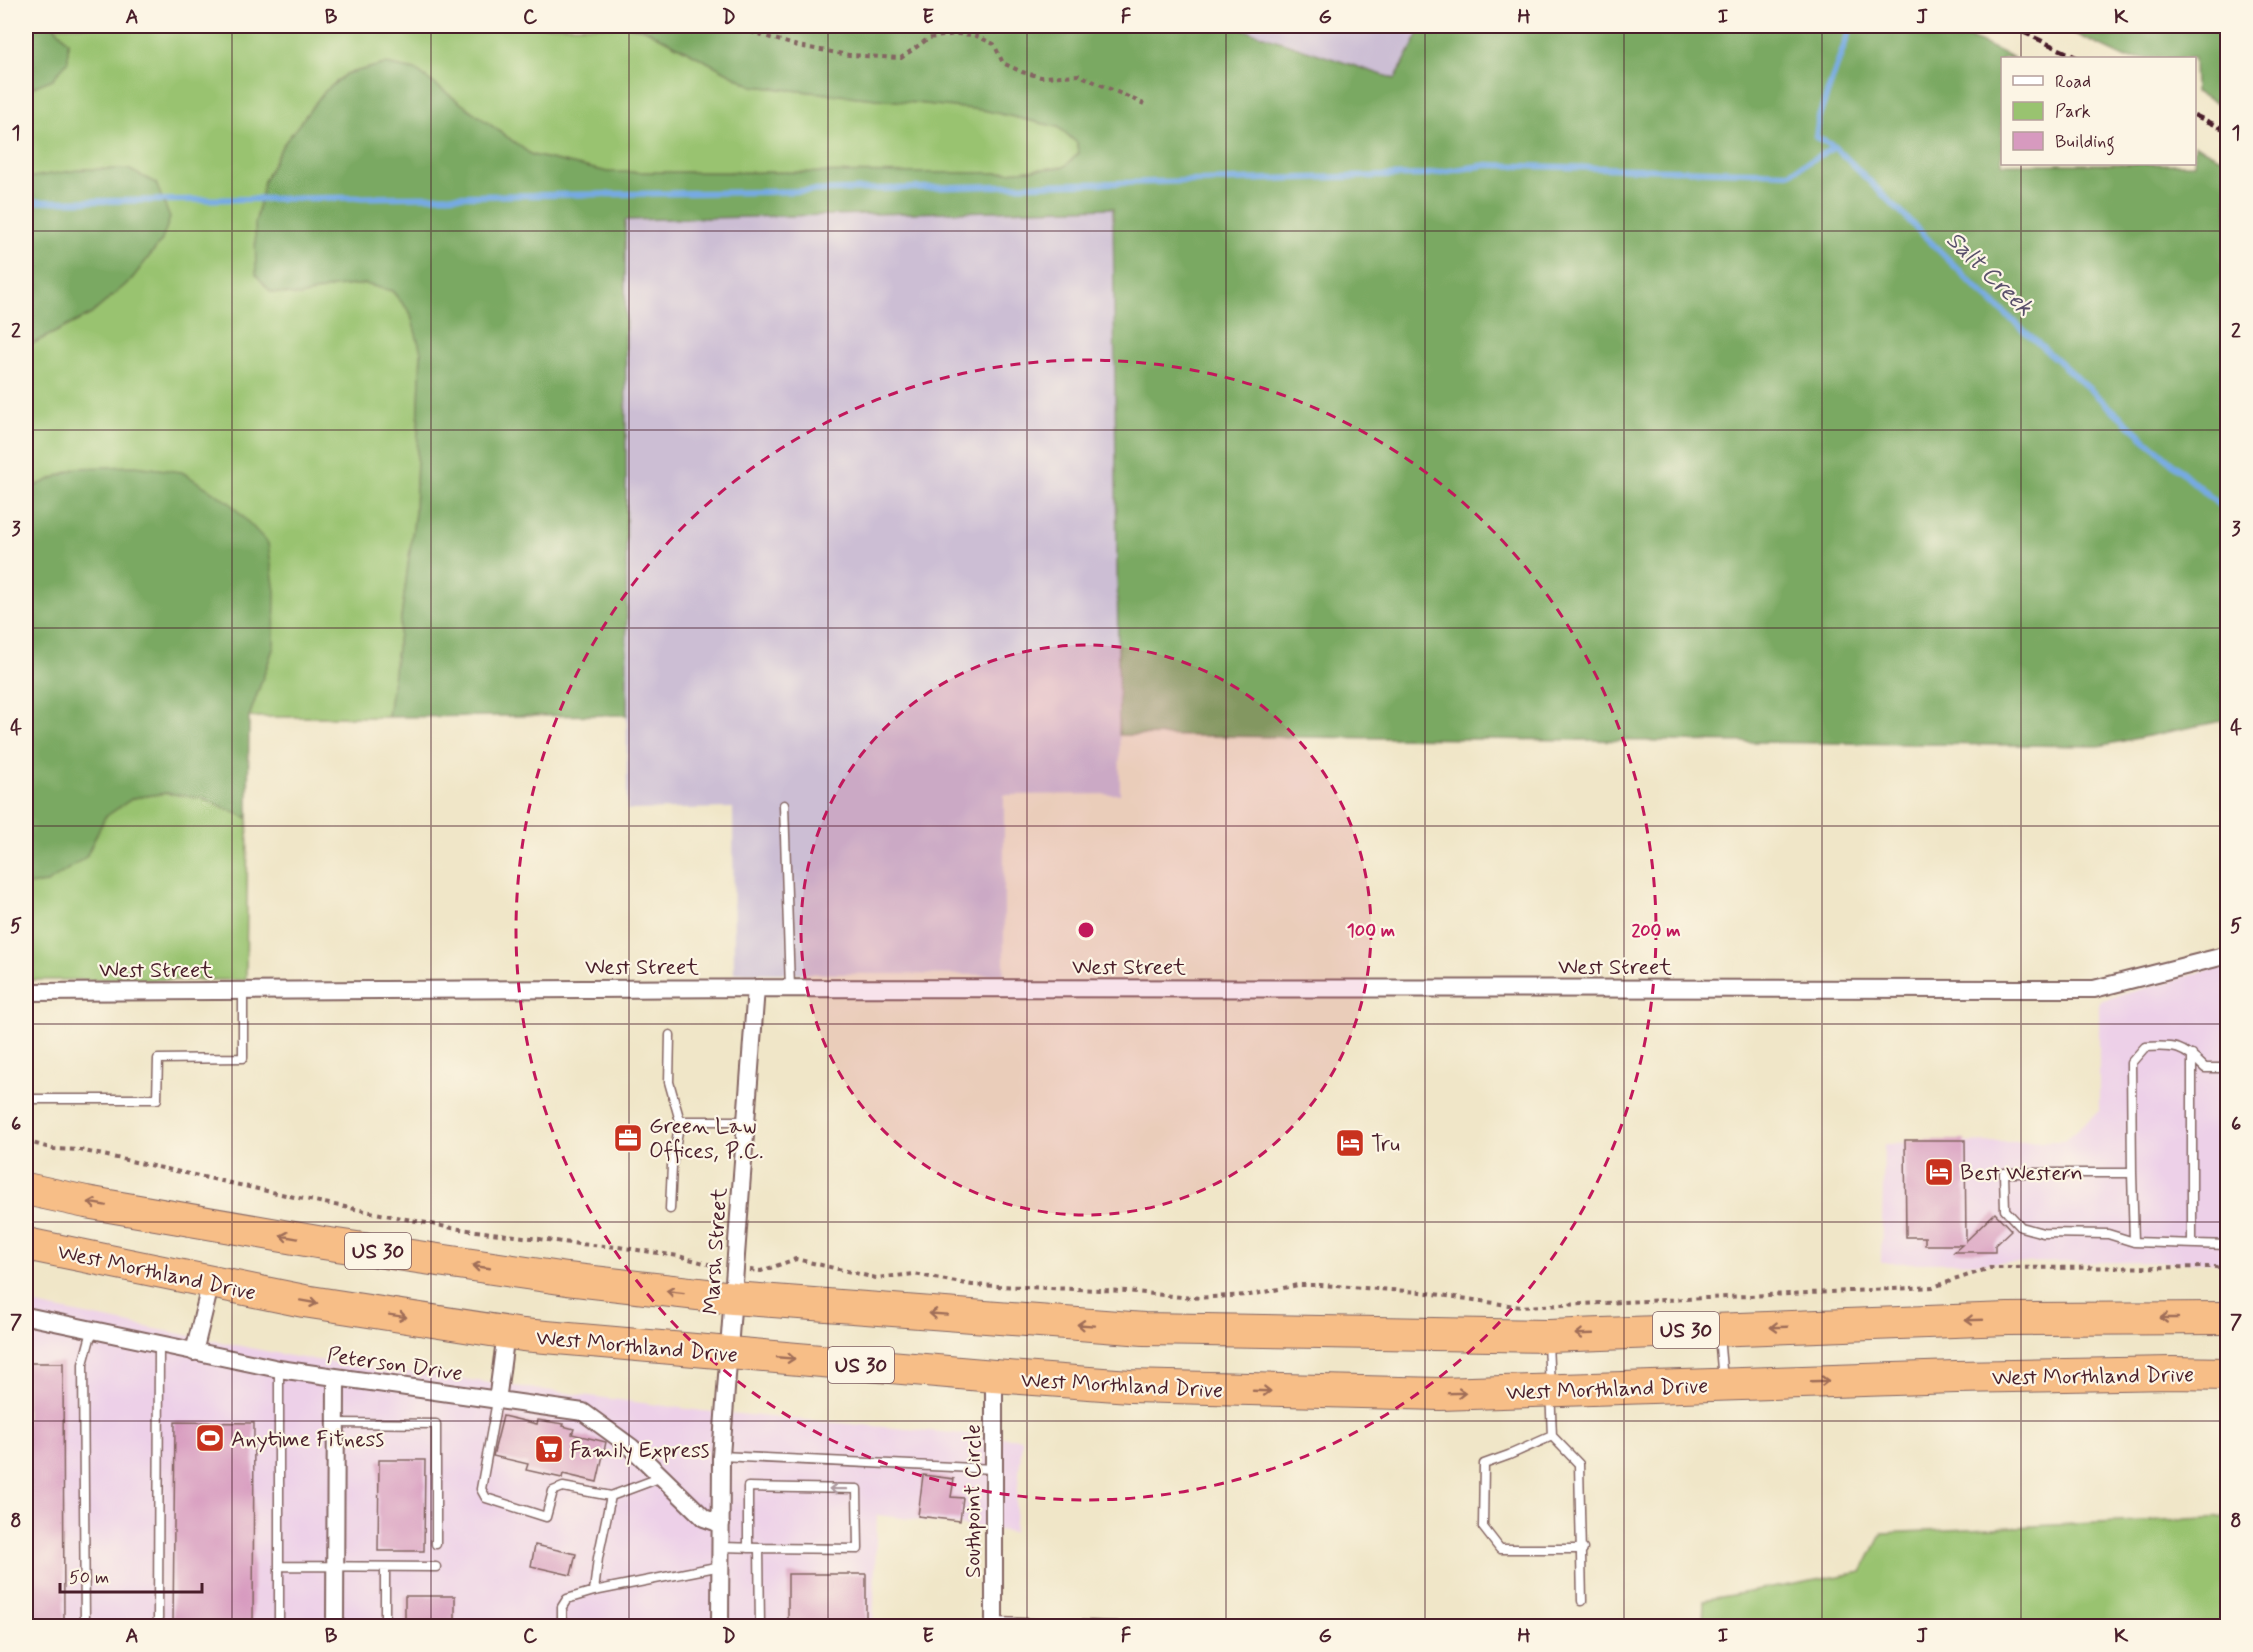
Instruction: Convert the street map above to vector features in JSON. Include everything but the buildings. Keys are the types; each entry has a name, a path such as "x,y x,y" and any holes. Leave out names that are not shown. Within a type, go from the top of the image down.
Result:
{"highway":[{"name":"US 30","path":"26,1189 86,1202 323,1243 567,1279 734,1283 1144,1329 1548,1335 2008,1319 2228,1318"},
{"name":"West Morthland Drive","path":"26,1244 304,1301 506,1333 1130,1386 1440,1394 1968,1377 2228,1374"}],"street":[{"name":"West Street","path":"26,992 756,988 2094,989 2228,955"},
{"name":"Marsh Street","path":"720,1626 721,1456 756,988"},
{"path":"194,1352 211,1282"},
{"name":"Peterson Drive","path":"26,1316 279,1369 583,1412 631,1447 704,1518 721,1524"},
{"path":"497,1401 506,1333"},
{"name":"Southpoint Circle","path":"994,1376 994,1624"},
{"path":"335,1626 336,1378"}],"lane":[{"path":"784,805 790,988"},
{"path":"26,1099 157,1099 158,1059 243,1058 243,991"},
{"path":"670,1035 669,1082 680,1121 672,1166 670,1209"},
{"path":"2134,1242 2131,1063 2145,1047 2171,1046 2192,1055 2205,1068 2228,1068"},
{"path":"2192,1055 2192,1244"},
{"path":"680,1121 746,1121"},
{"path":"2132,1173 2004,1173 2005,1210 2021,1227 2043,1233 2108,1234 2134,1242 2228,1245"},
{"path":"1719,1329 1723,1385"},
{"path":"85,1626 83,1364 92,1331"},
{"path":"1548,1335 1552,1390 1552,1436 1579,1464 1582,1601"},
{"path":"158,1626 159,1345"},
{"path":"279,1369 279,1626"},
{"path":"497,1401 481,1489 486,1498 546,1517 553,1491 563,1487 611,1496 662,1477"},
{"path":"336,1423 436,1424 436,1544"},
{"path":"1552,1436 1484,1464 1483,1527 1500,1549 1582,1549"},
{"path":"721,1456 994,1469"},
{"path":"721,1547 748,1548 858,1549 857,1489 748,1488 748,1548"},
{"path":"594,1591 598,1558 611,1496"},
{"path":"759,1548 760,1626"},
{"path":"279,1566 436,1567"},
{"path":"562,1626 562,1607 567,1599 594,1591 721,1566"},
{"path":"385,1567 385,1626"},
{"path":"994,1624 1117,1626"}],"path":[{"path":"743,26 754,33 798,46 849,56 901,58 929,38 956,34 974,35 994,44 1003,63 1022,72 1041,77 1080,75 1144,104"},
{"path":"26,1141 52,1149 80,1150 300,1198 452,1228 579,1244 618,1246 678,1256 712,1267 734,1283 796,1259 876,1278 914,1274 972,1285 1126,1291 1191,1298 1250,1295 1298,1285 1322,1285 1421,1292 1521,1307 1933,1287 1990,1268 2228,1267"}],"shaded area":[{"path":"1233,26 1423,26 1396,80"},
{"path":"1113,208 1120,794 1004,795 1004,975 734,973 733,808 627,810 625,219"},
{"path":"2227,965 2227,1262 1881,1263 1884,1144 2064,1141 2099,1111 2099,1001"},
{"path":"26,1303 295,1357 703,1411 1022,1439 1014,1532 877,1515 873,1626 26,1626"}],"green space":[{"path":"26,26 54,26 68,42 68,61 53,79 26,90"},
{"path":"54,26 628,26 645,29 753,86 983,110 1058,127 1077,143 1078,154 1064,167 997,173 608,172 532,155 415,70 385,64 346,74 323,93 283,145 264,181 300,296 333,287 365,284 392,291 410,312 421,351 415,513 388,717 249,717 274,646 77,468 26,490 26,347 91,314 131,280 162,240 37,178 26,178 26,90 53,79 68,42"},
{"path":"628,26 1233,26 1395,79 1423,26 1945,26 2012,57 2001,57 2001,165 2196,165 2196,146 2227,161 2227,720 2099,746 1119,735 1113,208 625,220 627,715 388,717 415,513 421,352 410,312 392,291 365,284 333,287 300,296 271,292 256,275 255,224 264,181 283,145 323,93 346,74 385,64 415,70 532,155 608,172 997,173 1064,167 1078,154 1077,143 1058,127 983,110 753,86 645,29"},
{"path":"2058,26 2227,26 2227,108 2196,92 2196,57 2124,57"},
{"path":"85,169 128,169 156,183 170,218 162,240 131,280 91,314 26,347 26,178"},
{"path":"135,466 182,472 229,502 268,543 275,592 274,646 249,717 248,818 202,798 166,793 133,798 105,817 86,857 47,883 26,885 26,490 77,468"},
{"path":"166,793 202,798 248,818 246,980 26,980 26,885 47,883 86,857 105,817 133,798"},
{"path":"2227,1517 2227,1626 1703,1626 1704,1600 1862,1572 1882,1533"}],"waterway":[{"name":"Salt Creek","path":"1851,26 1819,117 1816,137 1835,147 1982,293 2228,513"},
{"path":"26,202 765,192 1422,175 1487,165 1789,173 1835,147"}],"railway":[{"path":"2010,26 2076,57"},
{"path":"2196,116 2228,131"}],"place":[{"name":"Green Law Offices, P.C.","path":"628,1138"},
{"name":"Tru","path":"1350,1143"},
{"name":"Best Western","path":"1939,1172"},
{"name":"Anytime Fitness","path":"210,1438"},
{"name":"Family Express","path":"549,1449"}]}
